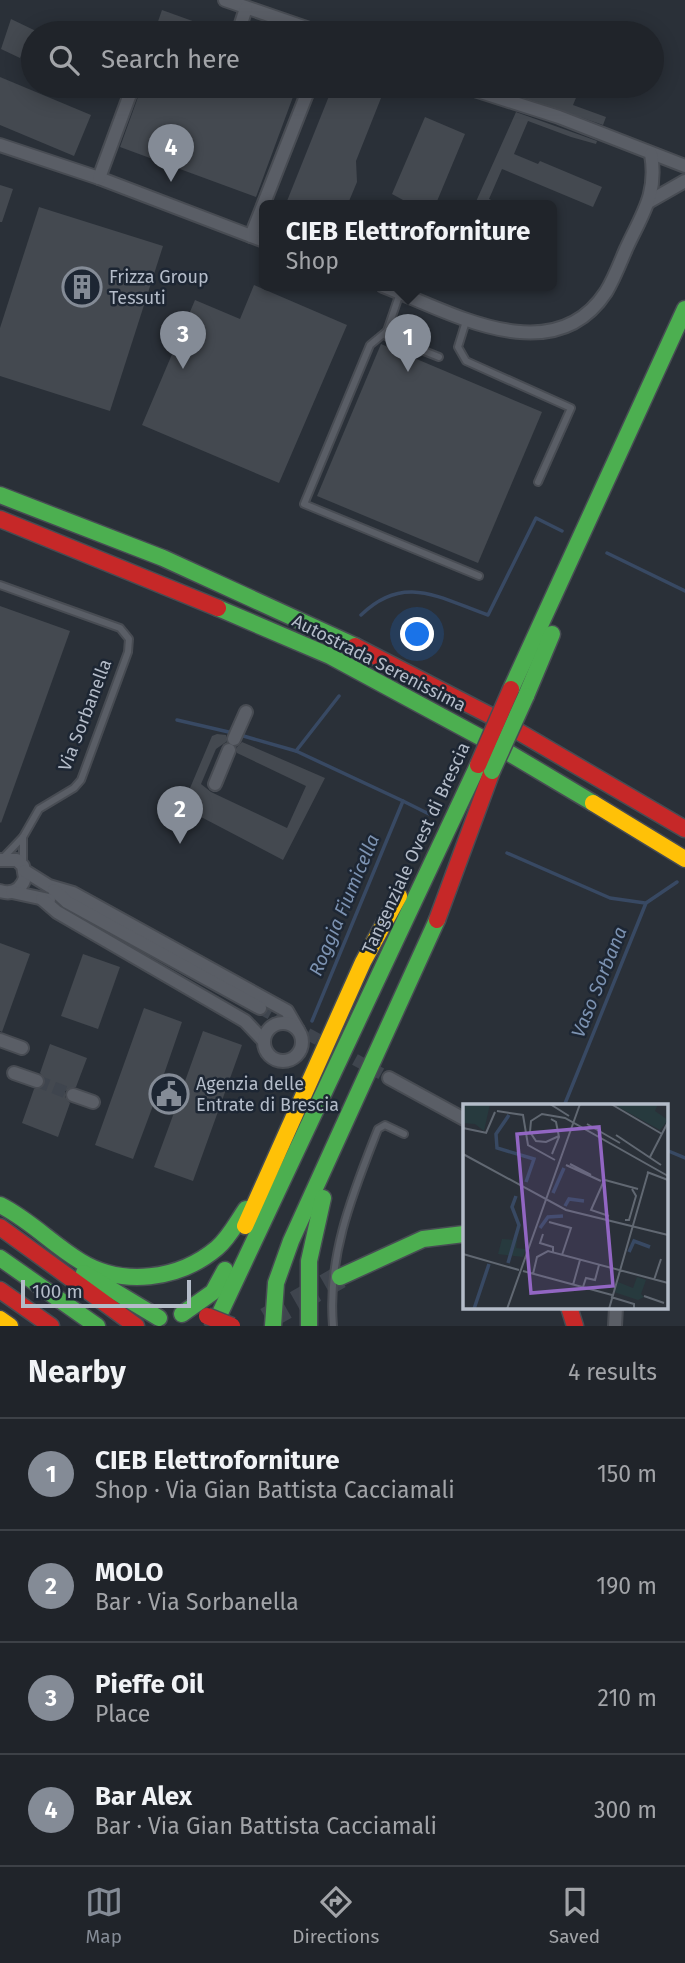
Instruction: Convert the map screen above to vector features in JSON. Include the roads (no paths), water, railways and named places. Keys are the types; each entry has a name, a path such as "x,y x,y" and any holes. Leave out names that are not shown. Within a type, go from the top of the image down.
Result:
{"highway":[{"name":"Tangenziale Ovest di Brescia","path":"518,692 685,309"},
{"name":"Tangenziale Ovest di Brescia","path":"210,1321 481,771 685,344"},
{"name":"Autostrada Serenissima","path":"0,495 161,557 335,635 623,790 685,829"},
{"name":"Autostrada Serenissima","path":"0,519 154,580 330,656 505,750 685,859"},
{"name":"Tangenziale Ovest di Brescia","path":"231,1326 463,822 481,771"},
{"path":"266,1324 276,1283 291,1241 445,903 481,771"},
{"path":"0,1227 139,1326 159,1318 182,1314 199,1304 222,1278 257,1192 363,962 423,852 481,771"},
{"path":"309,1326 307,1301 312,1236 331,1171 382,1056 395,1013"},
{"path":"0,1205 101,1271 145,1277 185,1268 218,1246 257,1192"},
{"path":"0,1212 92,1279 159,1318"},
{"path":"340,1277 423,1239 463,1234"},
{"path":"0,1258 94,1324"},
{"path":"0,1290 51,1326"},
{"path":"569,1308 575,1326"},
{"path":"182,1314 231,1326"},
{"path":"0,1319 10,1326"}],"street":[{"path":"225,0 285,21"},
{"path":"241,21 246,8"},
{"path":"99,178 129,98"},
{"path":"265,200 305,98"},
{"path":"500,98 559,117 685,166"},
{"path":"0,145 99,178 259,239"},
{"path":"395,291 495,328 530,334 553,331 573,323 589,311 606,292 650,201 654,174 651,154"},
{"path":"650,201 685,181"},
{"path":"251,236 259,216"},
{"path":"215,784 246,712"},
{"path":"1,859 17,860 67,902 260,1008"},
{"path":"6,892 23,884 24,868"},
{"path":"49,886 73,893 287,1011 298,1030 302,1044 295,1057 289,1060 274,1059 265,1048 266,1033 277,1024 292,1025 298,1030"},
{"path":"6,892 67,902"},
{"path":"42,899 57,912 246,1021 264,1041"},
{"path":"0,1040 22,1048"},
{"path":"13,1073 37,1082"},
{"path":"389,1078 463,1118"},
{"path":"73,1095 93,1102"},
{"path":"615,1308 615,1326"}],"lane":[{"path":"400,293 386,336 439,357"},
{"path":"467,318 458,347 466,361 571,408 538,482"},
{"path":"387,331 370,345 304,504 479,576"},
{"name":"Via Sorbanella","path":"0,585 120,628 128,639 128,652 81,780 74,788 38,809 23,836 1,859"},
{"path":"23,836 24,868"},
{"path":"333,1326 333,1266 348,1206 378,1129 385,1125 404,1134"}],"waterway":[{"name":"Roggia Fiumicella","path":"361,615 377,602 407,592 438,596 488,615 536,518 562,531"},
{"name":"Roggia Fiumicella","path":"607,553 685,591"},
{"name":"Roggia Fiumicella","path":"240,735 296,751 339,696"},
{"name":"Roggia Fiumicella","path":"177,720 233,733"},
{"name":"Roggia Fiumicella","path":"296,751 403,801"},
{"name":"Roggia Fiumicella","path":"312,1021 403,801 429,814"},
{"name":"Roggia Fiumicella","path":"507,853 610,898 645,903"},
{"name":"Vaso Sorbana","path":"565,1104 646,903 677,882"},
{"name":"Vaso Sorbana","path":"668,1151 685,1158"}],"tunnel":[{"path":"260,1008 389,1078"},
{"path":"37,1081 73,1095"},
{"path":"266,1319 340,1277"}],"place":[{"name":"Bar Alex","path":"171,182"},
{"name":"Frizza Group Tessuti","path":"82,287"},
{"name":"Pieffe Oil","path":"183,369"},
{"name":"CIEB Elettroforniture","path":"408,372"},
{"name":"MOLO","path":"180,844"},
{"name":"Agenzia delle Entrate di Brescia","path":"169,1094"}]}
